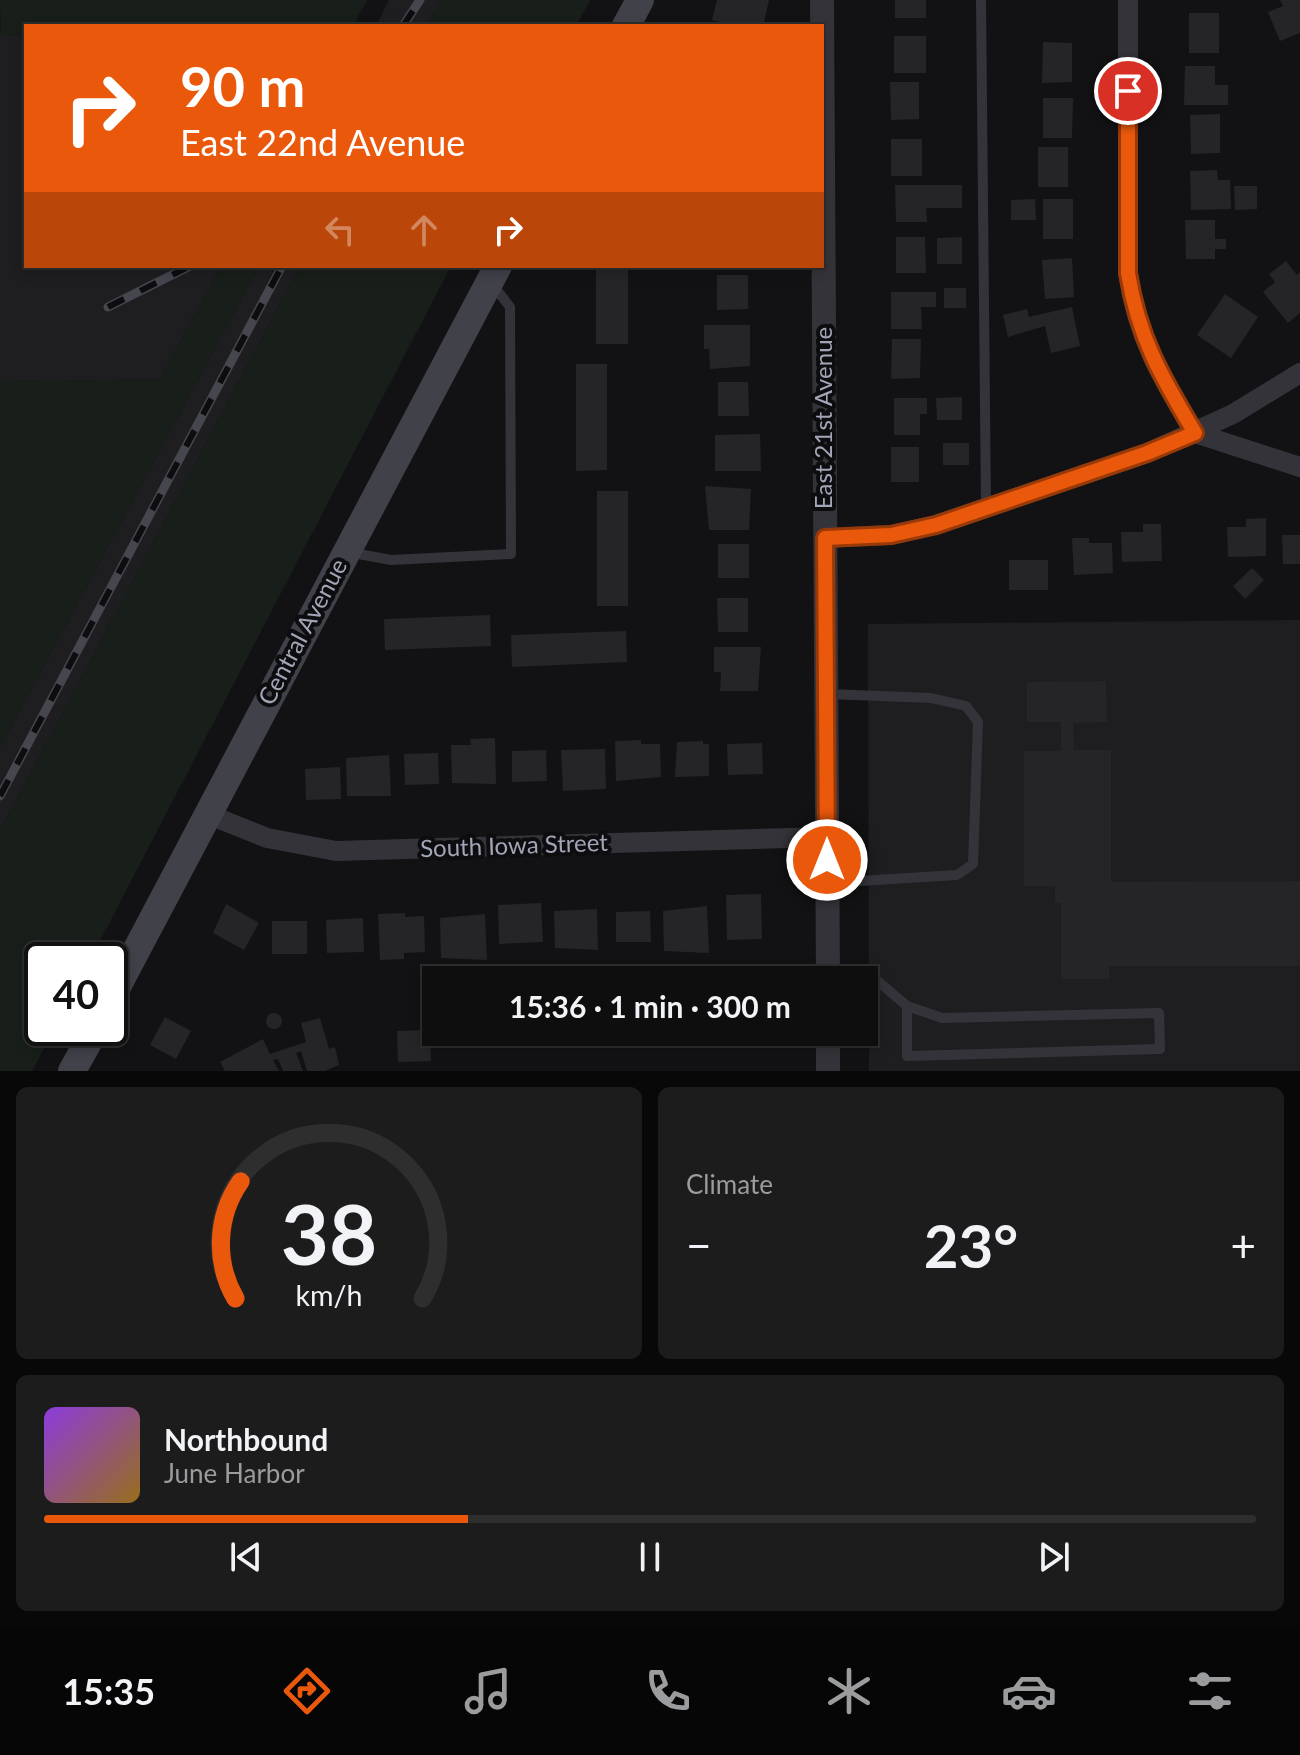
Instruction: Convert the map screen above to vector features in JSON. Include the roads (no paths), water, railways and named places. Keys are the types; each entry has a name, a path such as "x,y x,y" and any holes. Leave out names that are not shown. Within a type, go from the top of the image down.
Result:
{"main road":[{"path":"627,24 640,0"},
{"name":"Central Avenue","path":"128,965 494,273"},
{"path":"72,1071 86,1046"}],"street":[{"name":"East 21st Avenue","path":"822,0 822,24"},
{"path":"1128,0 1128,273 1143,341 1195,433 1300,467"},
{"name":"East 21st Avenue","path":"823,268 828,966"},
{"path":"825,538 903,533 1147,453 1252,404 1300,373"},
{"name":"South Iowa Street","path":"207,814 267,838 336,851 827,837"},
{"path":"828,1046 828,1071"}],"lane":[{"path":"981,0 986,507"},
{"path":"346,551 391,560 511,554 510,307 494,273"},
{"path":"826,694 931,698 966,706 978,722 973,864 957,875 827,883"},
{"path":"878,981 907,1006 942,1018 1159,1013 1160,1049 907,1056 907,1006"}],"railway":[{"path":"404,24 420,0"},
{"path":"108,307 186,268"},
{"path":"0,796 281,268"}]}
